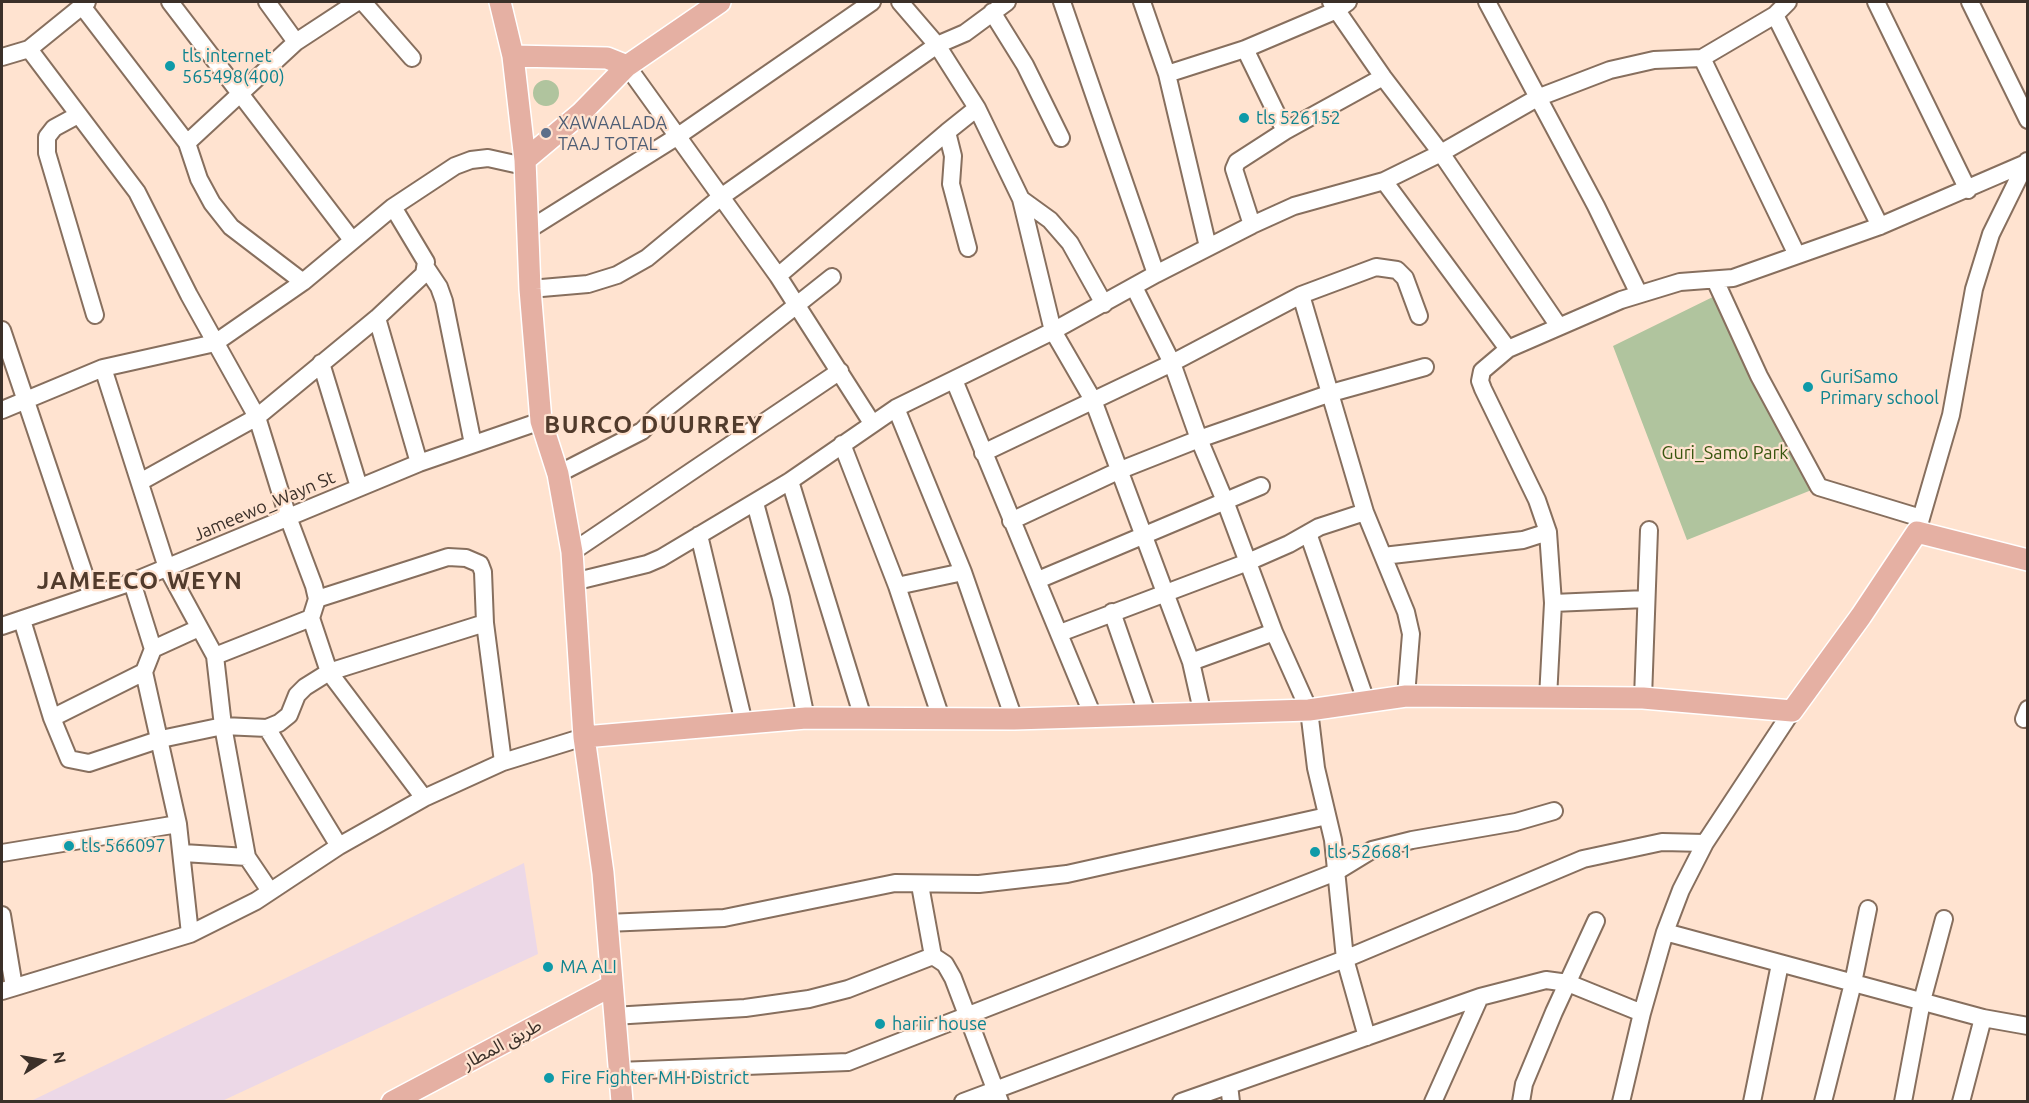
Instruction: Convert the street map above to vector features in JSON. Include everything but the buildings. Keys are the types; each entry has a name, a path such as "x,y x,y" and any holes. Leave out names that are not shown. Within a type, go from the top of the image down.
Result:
{"main road":[{"path":"502,2 513,56 524,163 530,289 541,421 558,474 572,552 584,736 603,873 613,1016 622,1101"},
{"path":"524,163 581,113 627,66 720,2"},
{"path":"513,56 607,58 627,66"},
{"path":"584,736 806,718 1014,719 1147,713 1203,715 1309,710 1406,696 1643,698 1792,711 1861,616 1919,525 2028,560"},
{"name":"طريق المطار","path":"392,1101 611,986"}],"street":[{"path":"170,2 352,240"},
{"path":"267,2 296,42"},
{"path":"187,143 296,42 357,2"},
{"path":"363,2 412,58"},
{"path":"528,230 678,136 872,2"},
{"path":"900,2 937,45 977,108 1021,199 1053,331 1093,400 1191,662 1203,715"},
{"path":"530,289 588,284 617,274 647,258 721,197 937,45 965,33 1007,2"},
{"path":"1062,2 1156,274"},
{"path":"1142,2 1167,74 1208,247"},
{"path":"1487,2 1596,206 1639,294"},
{"path":"573,582 647,564 755,503 896,408 1053,331 1156,274 1252,225 1294,206 1384,181 1441,153 1537,98 1610,70 1654,60 1702,58 1775,15 1788,2"},
{"path":"1876,2 1968,190"},
{"path":"1970,2 2028,120"},
{"path":"2,57 29,49 85,4 187,143 199,178 212,203 231,227 303,282"},
{"path":"1167,74 1245,49 1338,4 1383,77 1441,153 1558,325"},
{"path":"992,12 1025,64 1061,138"},
{"path":"1775,15 1880,226"},
{"path":"29,49 137,192 215,343 257,417 288,517 317,599 311,618 329,672 424,798"},
{"path":"1245,49 1286,131"},
{"path":"1702,58 1797,255"},
{"path":"627,66 778,276 872,423"},
{"path":"1252,225 1234,165 1286,131 1383,77"},
{"path":"778,276 977,108"},
{"path":"78,115 54,128 47,137 47,153 95,315"},
{"path":"947,132 953,156 951,184 968,248"},
{"path":"2,410 103,368 215,343 303,282 393,207 455,166 471,160 488,158 524,163"},
{"path":"1548,698 1553,603 1548,532 1537,500 1480,381 1482,371 1508,349 1558,325 1639,294 1680,282 1733,278 1880,226 1968,190 2027,161"},
{"path":"1715,280 1759,376 1819,487 1919,525 1951,415 1974,289 1991,234 2027,161"},
{"path":"1384,181 1508,349"},
{"path":"1021,199 1050,220 1070,243 1104,304"},
{"path":"393,207 426,262 426,269 439,287 444,301 473,444"},
{"path":"983,453 1172,363 1301,295 1376,267 1397,270 1405,278 1419,316"},
{"path":"140,482 257,417 377,318 426,269"},
{"path":"558,474 642,431 832,277"},
{"path":"1134,288 1172,363 1198,439 1225,501 1274,632 1309,710 1316,768 1336,872 1345,959 1367,1037"},
{"path":"1301,295 1365,512 1406,612 1411,634 1406,696"},
{"path":"377,318 419,463"},
{"path":"2,330 91,594"},
{"path":"321,363 359,487"},
{"path":"1011,521 1118,471 1198,439 1330,393 1425,367"},
{"path":"103,368 166,568 215,656 223,726 247,856 270,891"},
{"path":"572,552 840,371"},
{"path":"954,380 1093,716"},
{"path":"896,408 963,572 1014,719"},
{"name":"Jameewo_Wayn St","path":"2,626 132,582 419,463 541,421"},
{"path":"842,444 897,586 941,717"},
{"path":"790,481 863,718"},
{"path":"1038,580 1261,486"},
{"path":"755,503 781,598 806,718"},
{"path":"1060,633 1248,562 1308,533 1365,512"},
{"path":"1643,698 1649,530"},
{"path":"1383,556 1523,540 1548,532"},
{"path":"1308,533 1366,701"},
{"path":"699,535 744,723"},
{"path":"317,599 448,557 466,558 480,564 483,572 485,622 502,762"},
{"path":"897,586 963,572"},
{"path":"132,582 153,649 144,672 161,739 178,824 183,853 190,934"},
{"path":"1553,603 1646,599"},
{"path":"1112,612 1147,713"},
{"path":"215,656 311,618"},
{"path":"22,620 64,752 69,759 89,763 161,739 223,726 267,728 279,723 289,715 297,695 305,687 329,672 485,622"},
{"path":"153,649 198,628"},
{"path":"1191,662 1274,632"},
{"path":"52,718 144,672"},
{"path":"1621,1101 1642,1013 1665,932 1681,890 1705,843 1792,711"},
{"path":"267,728 339,846"},
{"path":"2,915 8,989 190,934 270,891 339,846 424,798 502,762 584,736"},
{"path":"618,1071 848,1062 1336,872 1372,850 1412,840 1516,822 1554,811"},
{"path":"606,923 724,918 895,883 979,884 1066,874 1327,816"},
{"path":"2,853 178,824"},
{"path":"963,1101 998,1096 1345,959 1583,859 1662,842 1705,843"},
{"path":"183,853 247,856"},
{"path":"920,885 933,956 945,964 953,978 998,1096"},
{"path":"1823,1101 1853,983 1868,909"},
{"path":"1903,1101 1922,1001 1944,919"},
{"path":"1521,1101 1524,1084 1596,921"},
{"path":"1665,932 1983,1018 2028,1026"},
{"path":"613,1016 745,1008 809,999 848,989 933,956"},
{"path":"1752,1101 1780,964"},
{"path":"1181,1101 1480,997 1546,980 1568,984 1642,1013"},
{"path":"1433,1101 1480,997"},
{"path":"1961,1101 1983,1018"},
{"path":"1229,1084 1232,1101"}],"shaded area":[{"path":"524,863 538,954 222,1101 31,1101"}],"green space":[{"path":"546,80 555,84 559,93 555,102 546,106 537,102 533,93 537,84"},
{"name":"Guri_Samo Park","path":"1727,290 1819,487 1687,540 1613,346"}],"place":[{"name":"tls internet 565498(400)","path":"170,66"},
{"name":"tls 526152","path":"1244,118"},
{"name":"XAWAALADA TAAJ TOTAL","path":"546,133"},
{"name":"GuriSamo Primary school","path":"1808,387"},
{"name":"tls 566097","path":"69,846"},
{"name":"tls 526681","path":"1315,852"},
{"name":"MA ALI","path":"548,967"},
{"name":"hariir house","path":"880,1024"},
{"name":"Fire Fighter MH District","path":"549,1078"}],"district":[{"name":"BURCO DUURREY","path":"654,425"},
{"name":"JAMEECO WEYN","path":"140,581"}]}
